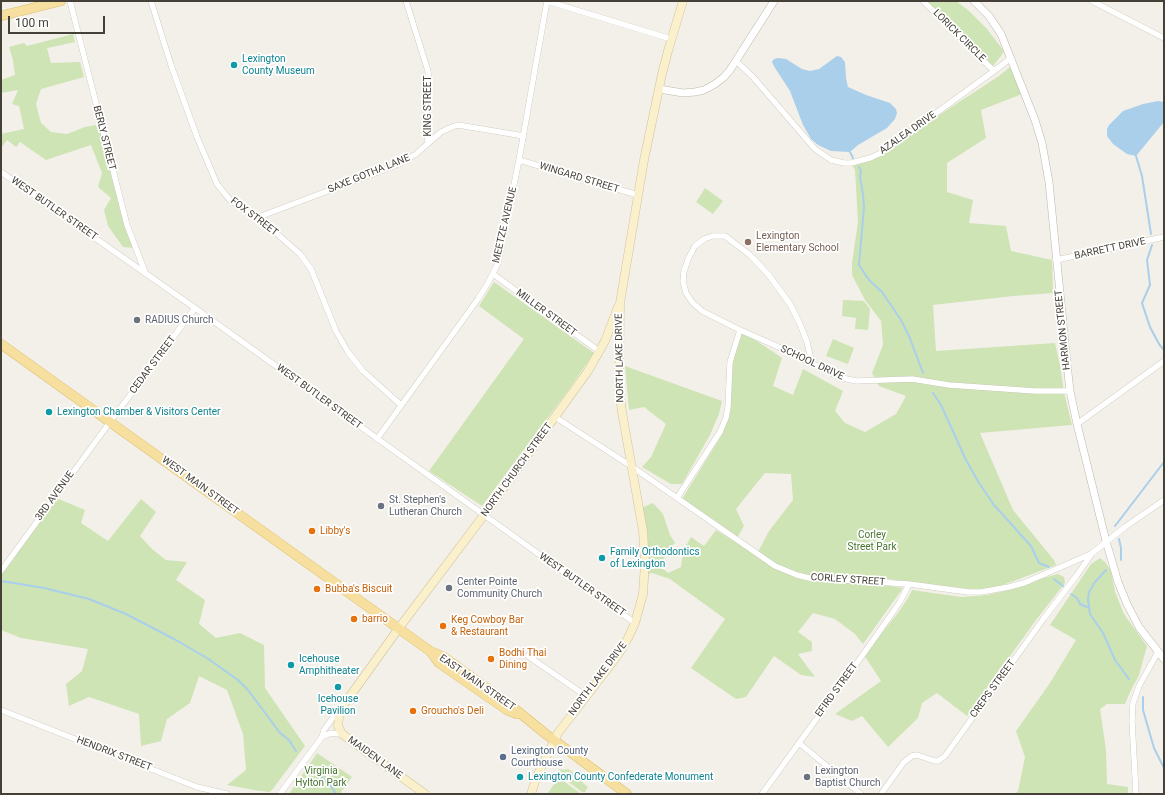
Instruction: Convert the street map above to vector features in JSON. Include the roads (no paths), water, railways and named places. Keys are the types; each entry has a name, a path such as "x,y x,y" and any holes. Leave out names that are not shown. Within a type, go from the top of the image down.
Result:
{"main road":[{"path":"1,16 61,1"},
{"name":"NORTH LAKE DRIVE","path":"531,794 537,776 554,740 567,720 618,655 628,638 635,623 643,594 645,563 643,531 619,388 620,303 638,195 659,89 671,39 684,1"},
{"name":"NORTH CHURCH STREET","path":"340,710 588,371 600,352 620,303"},
{"name":"WEST MAIN STREET","path":"1,344 399,628"},
{"name":"EAST MAIN STREET","path":"399,628 430,651 439,663 507,710 523,716 627,794"},
{"path":"340,710 338,726 342,734"},
{"name":"MAIDEN LANE","path":"342,734 425,794"}],"street":[{"name":"BERLY STREET","path":"70,1 127,225 145,273"},
{"name":"FOX STREET","path":"151,1 197,137 214,179 230,200 291,245 307,263 318,285 336,331 348,352 363,371 401,405"},
{"name":"KING STREET","path":"406,1 428,71 429,82 426,124 428,142"},
{"path":"547,1 671,39"},
{"name":"MEETZE AVENUE","path":"377,439 478,299 492,274 501,251 520,160 547,1"},
{"path":"659,89 683,93 704,90 715,84 724,77 736,61 774,1"},
{"name":"LORICK CIRCLE","path":"923,1 994,72"},
{"name":"HARMON STREET","path":"974,1 989,16 1001,34 1035,120 1042,143 1049,182 1070,391 1077,424 1106,541 1118,582 1127,604 1140,627 1164,658"},
{"path":"1092,1 1164,38"},
{"name":"AZALEA DRIVE","path":"736,61 753,77 815,149 831,160 844,163 857,162 881,153 994,72 1011,58"},
{"name":"SAXE GOTHA LANE","path":"256,218 399,164 416,154 441,132 458,125 524,136"},
{"name":"WINGARD STREET","path":"520,160 638,195"},
{"name":"WEST BUTLER STREET","path":"1,172 195,308 635,623"},
{"name":"SCHOOL DRIVE","path":"812,364 807,342 790,304 768,274 750,255 725,236 713,236 704,239 695,246 684,271 683,281 686,293 692,302 702,311 841,378 856,381 912,379 950,385 1042,391 1070,391"},
{"name":"BARRETT DRIVE","path":"1056,260 1164,237"},
{"name":"MILLER STREET","path":"492,274 600,352"},
{"name":"CEDAR STREET","path":"110,422 195,308"},
{"path":"677,498 720,432 726,418 728,407 730,362 740,330"},
{"path":"1077,424 1164,361"},
{"name":"CORLEY STREET","path":"555,417 631,466 775,566 809,578 909,584 968,592 993,591 1024,583 1091,554 1106,541 1164,500"},
{"name":"3RD AVENUE","path":"1,571 110,422"},
{"name":"CREPS STREET","path":"881,794 904,762 912,756 917,755 934,761 938,761 945,756 1091,554"},
{"name":"EFIRD STREET","path":"762,794 892,614 909,584"},
{"path":"1136,794 1132,721 1133,703 1139,686 1158,652"},
{"path":"528,656 586,696"},
{"name":"HENDRIX STREET","path":"1,710 197,787 227,794"},
{"path":"280,794 322,737 324,730 334,716 340,710"},
{"name":"MAIDEN LANE","path":"322,737 331,733 342,734"},
{"path":"799,743 861,794"}],"water":[{"path":"837,56 841,57 845,62 848,87 890,103 896,109 897,113 895,119 887,128 858,145 850,152 831,151 818,145 811,139 803,125 790,91 772,62 774,59 778,58 786,59 802,69 810,71 819,69"},
{"path":"1158,101 1164,102 1164,122 1136,156 1127,154 1113,144 1107,136 1107,129 1123,111 1143,104"}],"waterway":[{"path":"850,152 853,158"},
{"path":"1136,156 1142,176 1151,234"},
{"path":"859,167 861,171 860,177 864,207 859,265 869,280 882,292 901,320 909,336 923,373"},
{"path":"1152,245 1147,260 1150,285 1142,303 1150,327 1164,350"},
{"path":"933,393 941,405 966,460 979,483 994,505 1031,546 1039,563 1049,567"},
{"path":"1115,526 1164,462"},
{"path":"1119,539 1121,560"},
{"path":"1106,570 1095,582 1089,592 1088,599 1090,614 1103,633 1115,660 1129,679"},
{"path":"1054,579 1063,586"},
{"path":"1,581 44,588 89,599 126,614 207,658 238,680 248,690 280,733 289,740 296,751"},
{"path":"1071,594 1077,598 1080,604 1089,608"},
{"path":"1143,697 1143,710 1154,748 1164,768"},
{"path":"309,766 331,786 336,794"}],"place":[{"name":"Lexington County Museum","path":"234,65"},
{"name":"Lexington Elementary School","path":"748,242"},
{"name":"RADIUS Church","path":"137,320"},
{"name":"Lexington Chamber & Visitors Center","path":"49,412"},
{"name":"St. Stephen's Lutheran Church","path":"381,506"},
{"name":"Libby's","path":"312,531"},
{"name":"Family Orthodontics of Lexington","path":"602,558"},
{"name":"Center Pointe Community Church","path":"449,588"},
{"name":"Bubba's Biscuit","path":"317,589"},
{"name":"barrio","path":"354,619"},
{"name":"Keg Cowboy Bar & Restaurant","path":"443,626"},
{"name":"Bodhi Thai Dining","path":"491,659"},
{"name":"Icehouse Amphitheater","path":"291,665"},
{"name":"Icehouse Pavilion","path":"338,687"},
{"name":"Groucho's Deli","path":"413,711"},
{"name":"Lexington County Courthouse","path":"503,757"},
{"name":"Lexington County Confederate Monument","path":"520,777"},
{"name":"Lexington Baptist Church","path":"807,777"}],"park label":[{"name":"Corley Street Park","path":"872,540"},
{"name":"Virginia Hylton Park","path":"321,776"}]}
